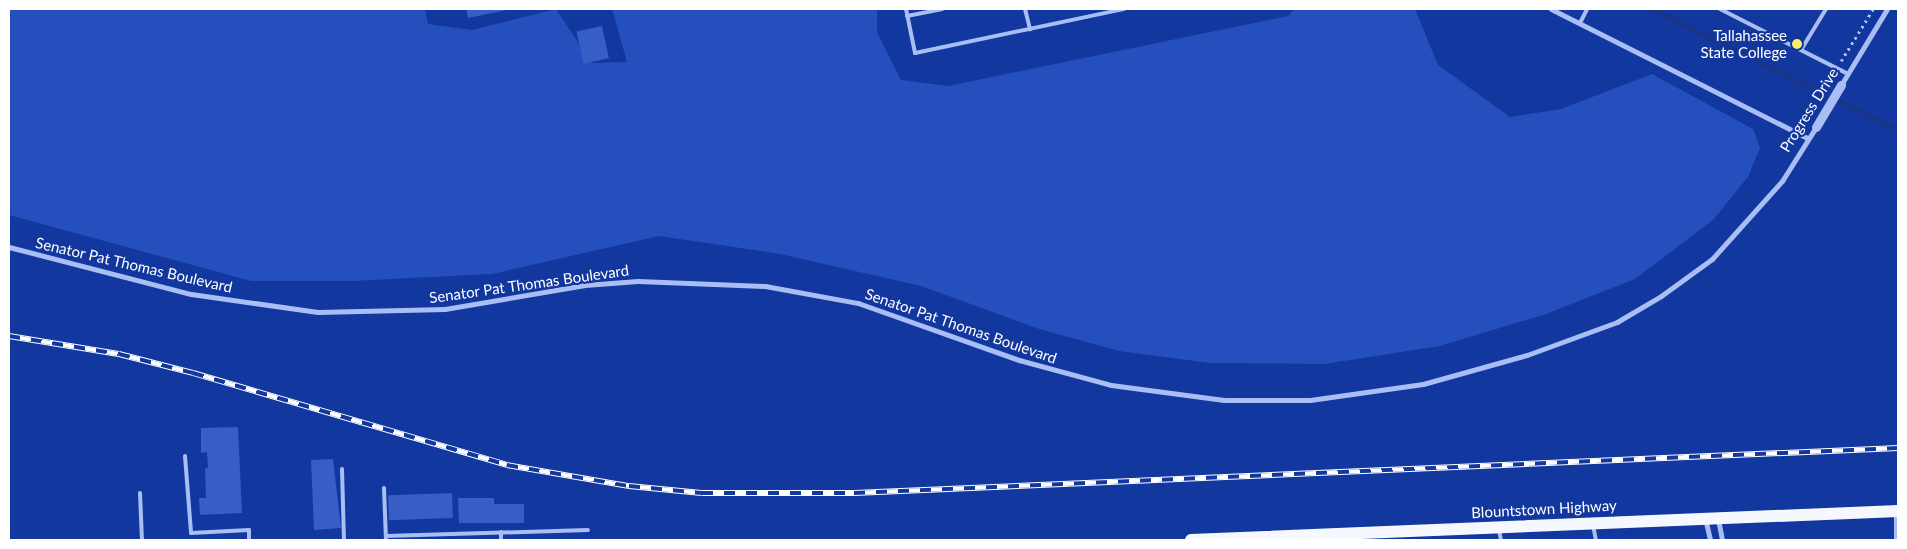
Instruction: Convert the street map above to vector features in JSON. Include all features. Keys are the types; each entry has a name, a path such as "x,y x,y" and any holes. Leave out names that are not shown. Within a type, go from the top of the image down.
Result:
{"main road":[{"name":"Blountstown Highway","path":"1191,540 1393,536 1499,527 1897,511"}],"street":[{"path":"1551,9 1808,138"},
{"name":"Progress Drive","path":"1748,221 1782,181 1887,9"},
{"name":"Senator Pat Thomas Boulevard","path":"9,247 191,294 327,312 445,309 585,286 638,281 765,286 813,293 893,313 1081,379 1161,395 1310,400 1423,384 1583,336 1674,287 1712,259 1748,221"},
{"path":"1710,540 1711,518"},
{"path":"1711,518 1722,540"}],"lane":[{"path":"906,9 915,54 1124,9"},
{"path":"907,16 942,9"},
{"path":"1025,9 1030,29"},
{"path":"1580,23 1587,9"},
{"path":"1720,9 1848,74"},
{"path":"1802,50 1826,9"},
{"path":"185,456 190,533 249,530 249,540"},
{"path":"342,469 344,540"},
{"path":"384,488 386,538 444,534 588,530"},
{"path":"140,493 142,540"},
{"path":"1896,540 1897,511"},
{"path":"1592,523 1596,540"},
{"path":"1499,527 1501,540"},
{"path":"501,532 501,540"},
{"path":"444,534 444,540"}],"path":[{"path":"1837,68 1873,9"}],"shaded area":[{"path":"9,9 425,9 428,24 472,30 556,9 592,63 627,62 612,9 877,9 877,32 901,80 948,86 1288,16 1295,9 1415,9 1438,65 1510,117 1561,109 1652,74 1753,129 1760,148 1748,177 1713,220 1635,279 1546,314 1440,346 1324,364 1210,363 1119,351 1039,329 921,286 780,254 659,236 492,274 353,281 251,281 9,215"}],"building":[{"path":"466,9 507,9 507,10 468,18"},
{"path":"602,26 609,58 583,64 577,31"},
{"path":"238,427 242,513 200,515 199,498 206,498 205,468 208,468 207,452 201,453 201,428"},
{"path":"333,459 341,528 314,530 311,460"},
{"path":"452,493 453,518 389,520 388,495"},
{"path":"458,498 494,498 494,504 524,504 524,523 459,523"}],"waterway":[{"path":"1651,9 1898,130"}],"railway":[{"path":"9,336 119,354 193,373 507,465 629,486 702,493 854,493 1898,448"}],"place":[{"name":"Tallahassee State College","path":"1797,44"}]}
